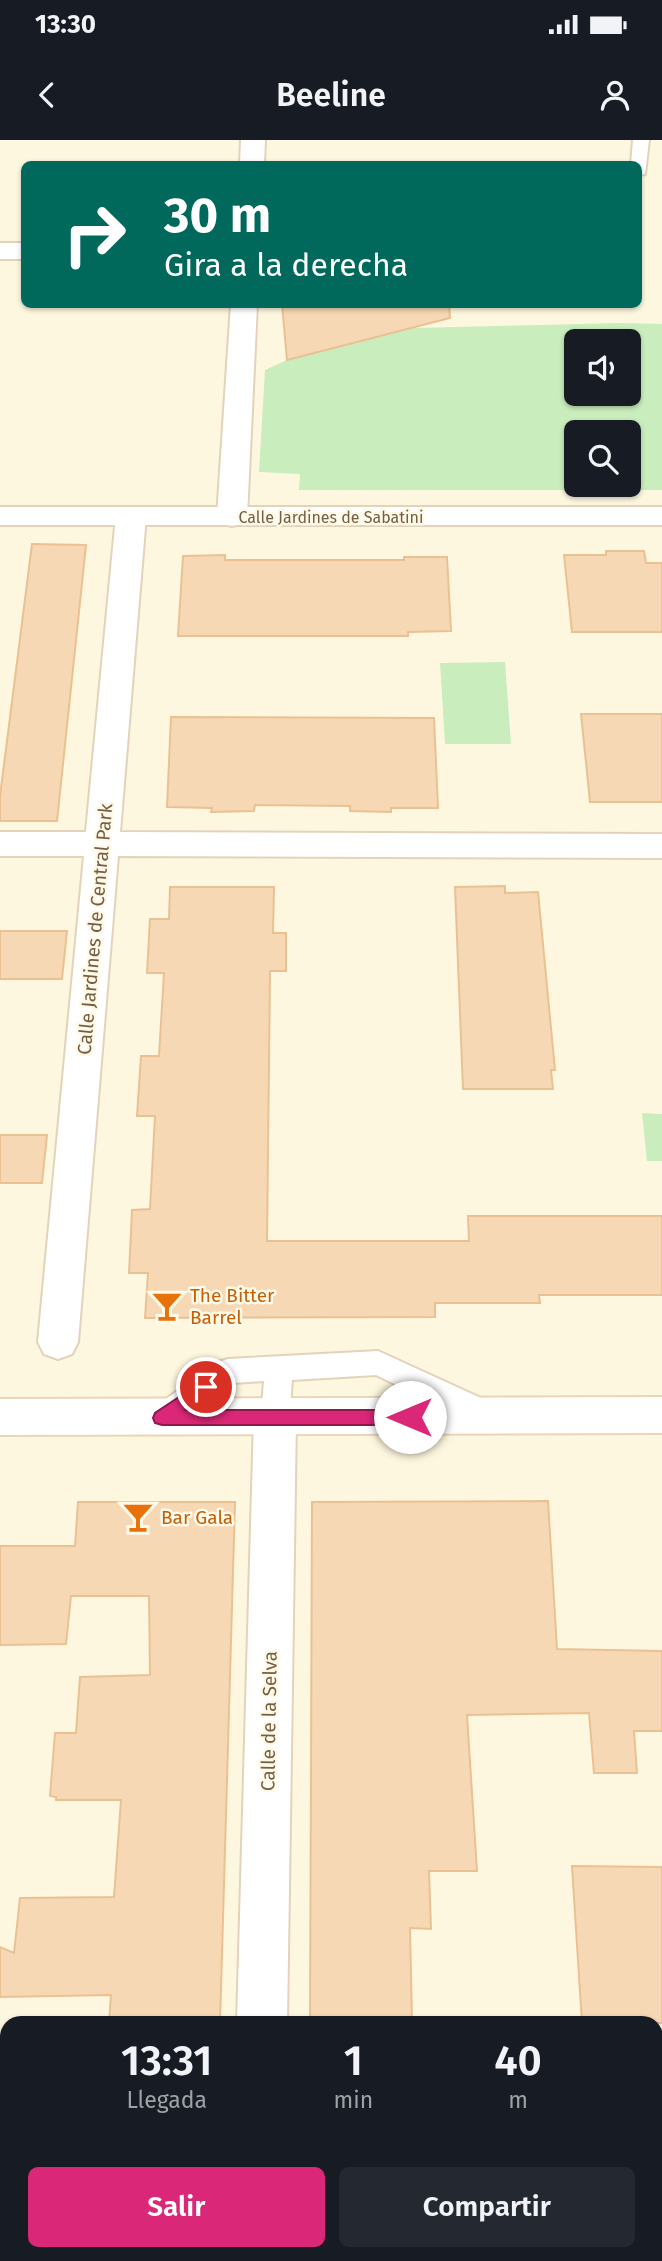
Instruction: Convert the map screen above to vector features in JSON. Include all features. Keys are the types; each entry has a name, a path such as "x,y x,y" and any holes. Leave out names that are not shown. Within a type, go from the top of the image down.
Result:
{"street":[{"path":"252,161 253,140"},
{"path":"0,251 21,251"},
{"path":"232,517 244,308"},
{"name":"Calle Jardines de Sabatini","path":"0,516 662,516"},
{"name":"Calle Jardines de Central Park","path":"58,1342 131,516"},
{"path":"0,844 662,846"},
{"path":"0,1417 662,1415"},
{"name":"Calle de la Selva","path":"262,2016 275,1418"}],"lane":[{"path":"640,161 641,140"},
{"path":"162,1418 228,1371 378,1363 491,1416"},
{"path":"275,1418 279,1369"}],"green space":[{"path":"662,324 662,490 641,490 641,420 564,420 564,490 299,490 300,474 259,472 265,370 287,360 411,328"},
{"path":"505,662 511,744 445,744 440,663"},
{"path":"642,1113 662,1114 662,1161 647,1161"}],"building":[{"path":"282,308 449,308 450,318 287,360"},
{"path":"32,544 86,545 57,821 0,821 0,796"},
{"path":"606,551 644,551 646,563 662,563 662,632 572,632 564,555 606,555"},
{"path":"225,555 225,560 404,560 404,557 447,557 451,631 408,632 408,636 178,636 183,556"},
{"path":"581,714 662,714 662,802 590,802"},
{"path":"171,717 434,718 438,808 391,808 391,812 350,811 350,806 255,805 254,811 211,812 212,808 167,807"},
{"path":"505,886 505,893 538,892 555,1070 551,1070 553,1089 463,1089 455,887"},
{"path":"170,887 274,887 273,933 286,933 286,971 270,971 267,1241 469,1241 468,1216 662,1216 662,1295 539,1295 540,1303 435,1303 435,1317 145,1318 148,1273 129,1273 132,1210 150,1209 155,1116 137,1116 141,1056 159,1056 164,973 147,973 150,919 169,919"},
{"path":"0,931 67,931 62,979 0,979"},
{"path":"0,1135 47,1135 42,1183 0,1183"},
{"path":"548,1501 557,1649 662,1651 662,1731 634,1731 637,1773 594,1773 589,1713 467,1715 477,1871 429,1871 431,1929 410,1928 412,2016 310,2016 312,1502"},
{"path":"78,1502 235,1502 220,2016 110,2016 111,1995 0,1997 0,1947 14,1953 20,1898 114,1897 121,1800 56,1800 56,1797 50,1796 55,1733 76,1733 80,1677 150,1675 149,1596 71,1596 66,1644 0,1645 0,1546 75,1546"},
{"path":"572,1866 662,1867 662,2016 582,2016"}],"place":[{"name":"The Bitter Barrel","path":"167,1306"},
{"name":"Bar Gala","path":"138,1517"}],"route":[{"path":"206,1387 162,1418 410,1417"}]}
